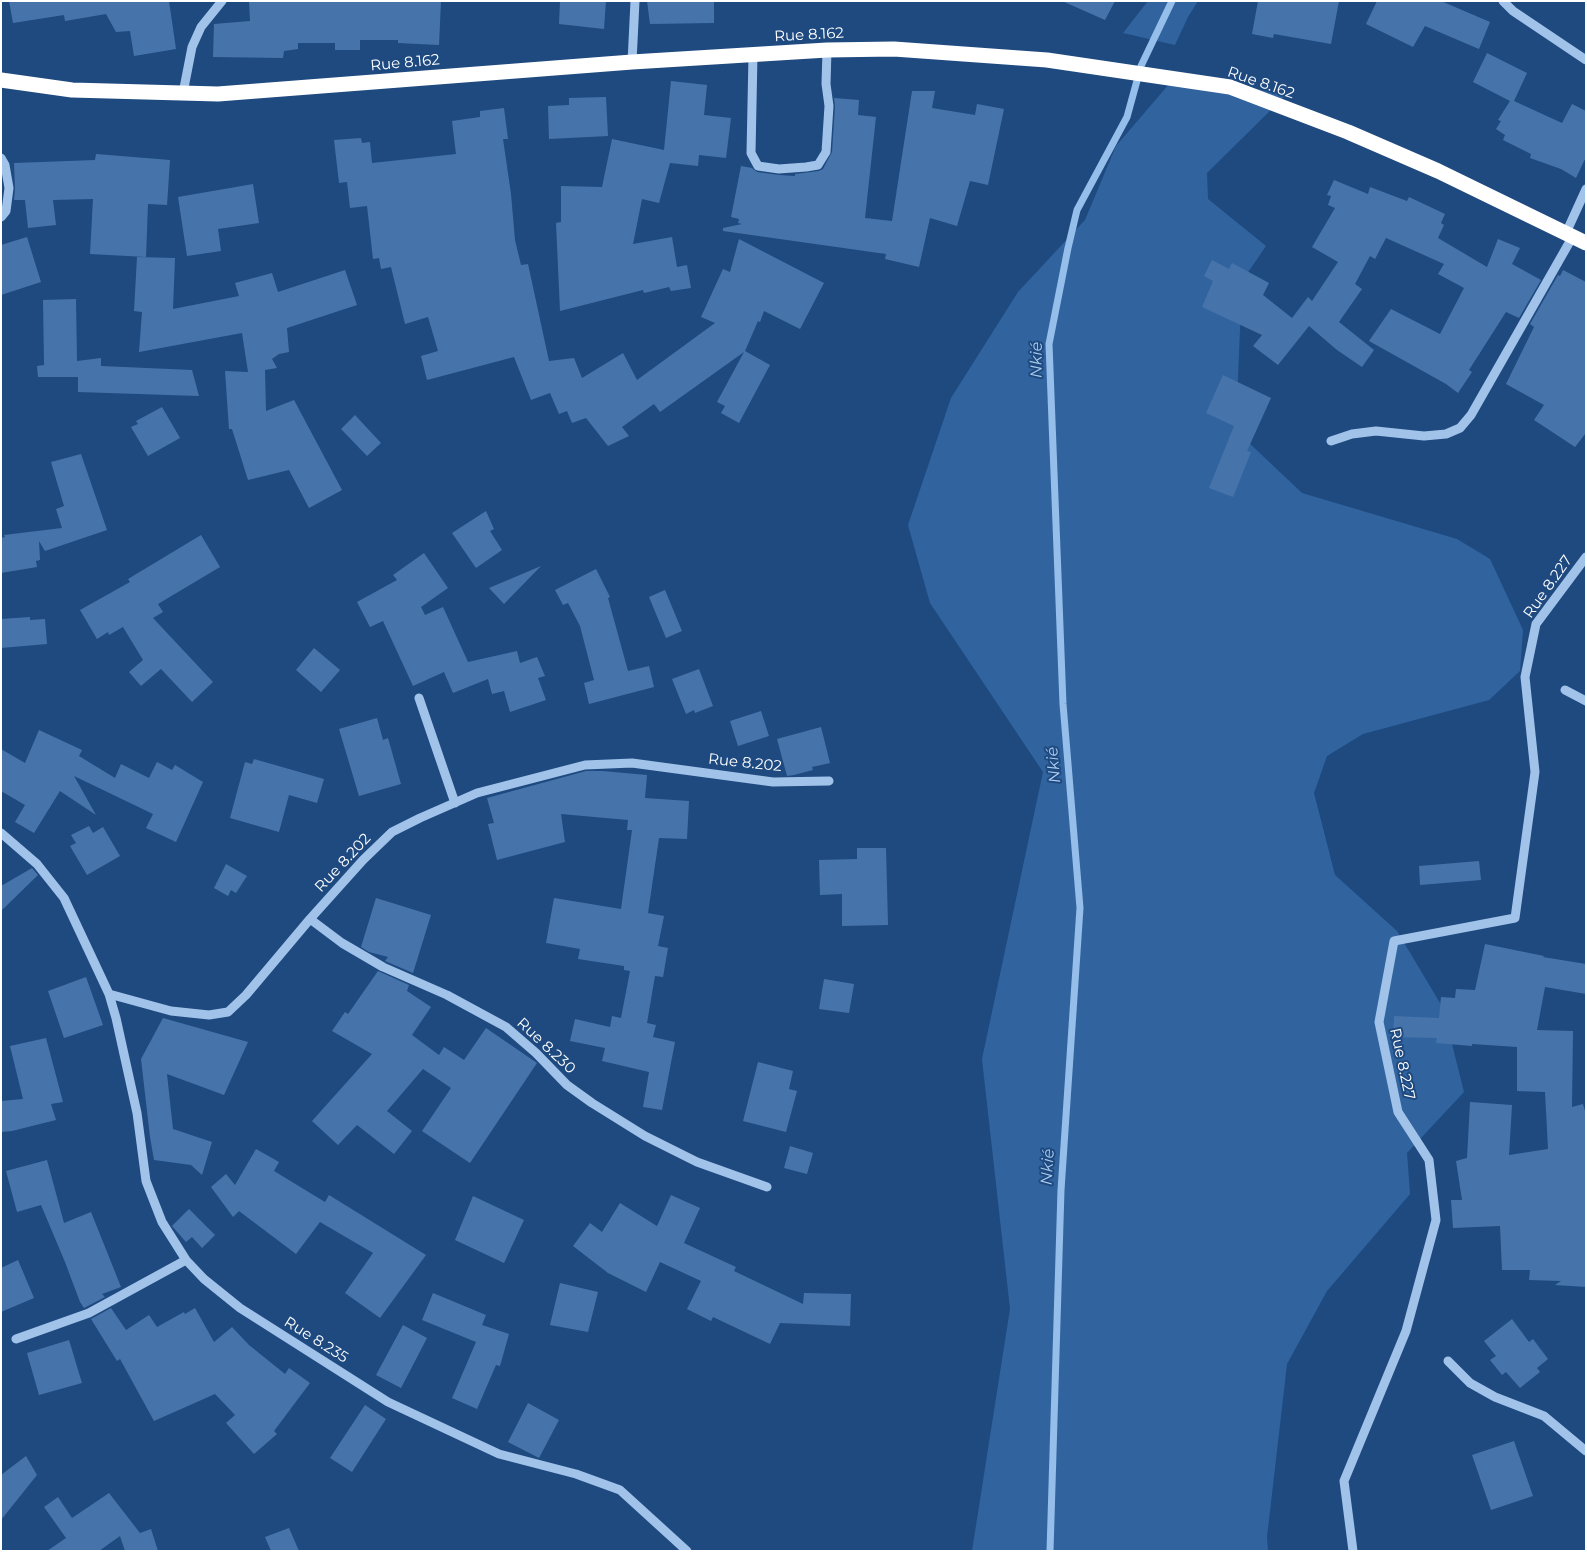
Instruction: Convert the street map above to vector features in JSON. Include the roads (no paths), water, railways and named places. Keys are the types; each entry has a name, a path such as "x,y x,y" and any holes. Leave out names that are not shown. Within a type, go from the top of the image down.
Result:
{"highway":[{"name":"Rue 8.162","path":"1,80 72,90 227,93 632,62 827,50 894,49 1047,60 1230,87 1348,132 1438,171 1575,237"}],"street":[{"path":"183,93 192,47 202,27 222,1"},
{"path":"632,62 634,1"},
{"path":"1503,1 1512,11 1586,60"},
{"path":"753,55 751,152 758,166 779,169 797,168 818,165 826,152 829,106 826,84 827,50"},
{"path":"1,158 5,165 9,188 6,211 1,217"},
{"path":"1331,441 1352,434 1376,431 1424,436 1446,434 1460,428 1470,415 1575,237 1586,189"},
{"name":"Rue 8.227","path":"1353,1551 1344,1481 1406,1331 1436,1220 1429,1160 1398,1112 1380,1022 1394,941 1515,918 1535,772 1525,677 1536,624 1586,558"},
{"path":"1565,690 1586,702"},
{"path":"419,698 455,804"},
{"name":"Rue 8.202","path":"109,994 170,1011 209,1015 228,1012 246,995 362,860 392,832 477,794 585,765 632,764 773,782 829,781"},
{"path":"1,833 37,864 64,898 109,994"},
{"name":"Rue 8.230","path":"310,919 342,943 383,967 447,995 506,1027 536,1053 567,1085 645,1136 697,1162 767,1187"},
{"name":"Rue 8.235","path":"109,994 137,1113 146,1182 162,1222 186,1260 240,1308 388,1402 499,1454 576,1474 620,1490 687,1551"},
{"path":"16,1339 89,1313 186,1260"},
{"path":"1448,1361 1478,1388 1495,1397 1544,1416 1586,1452"}],"waterway":[{"name":"Nkié","path":"1050,1551 1061,1190 1080,908 1063,704 1049,344 1077,210 1127,117 1141,66 1172,1"}]}
